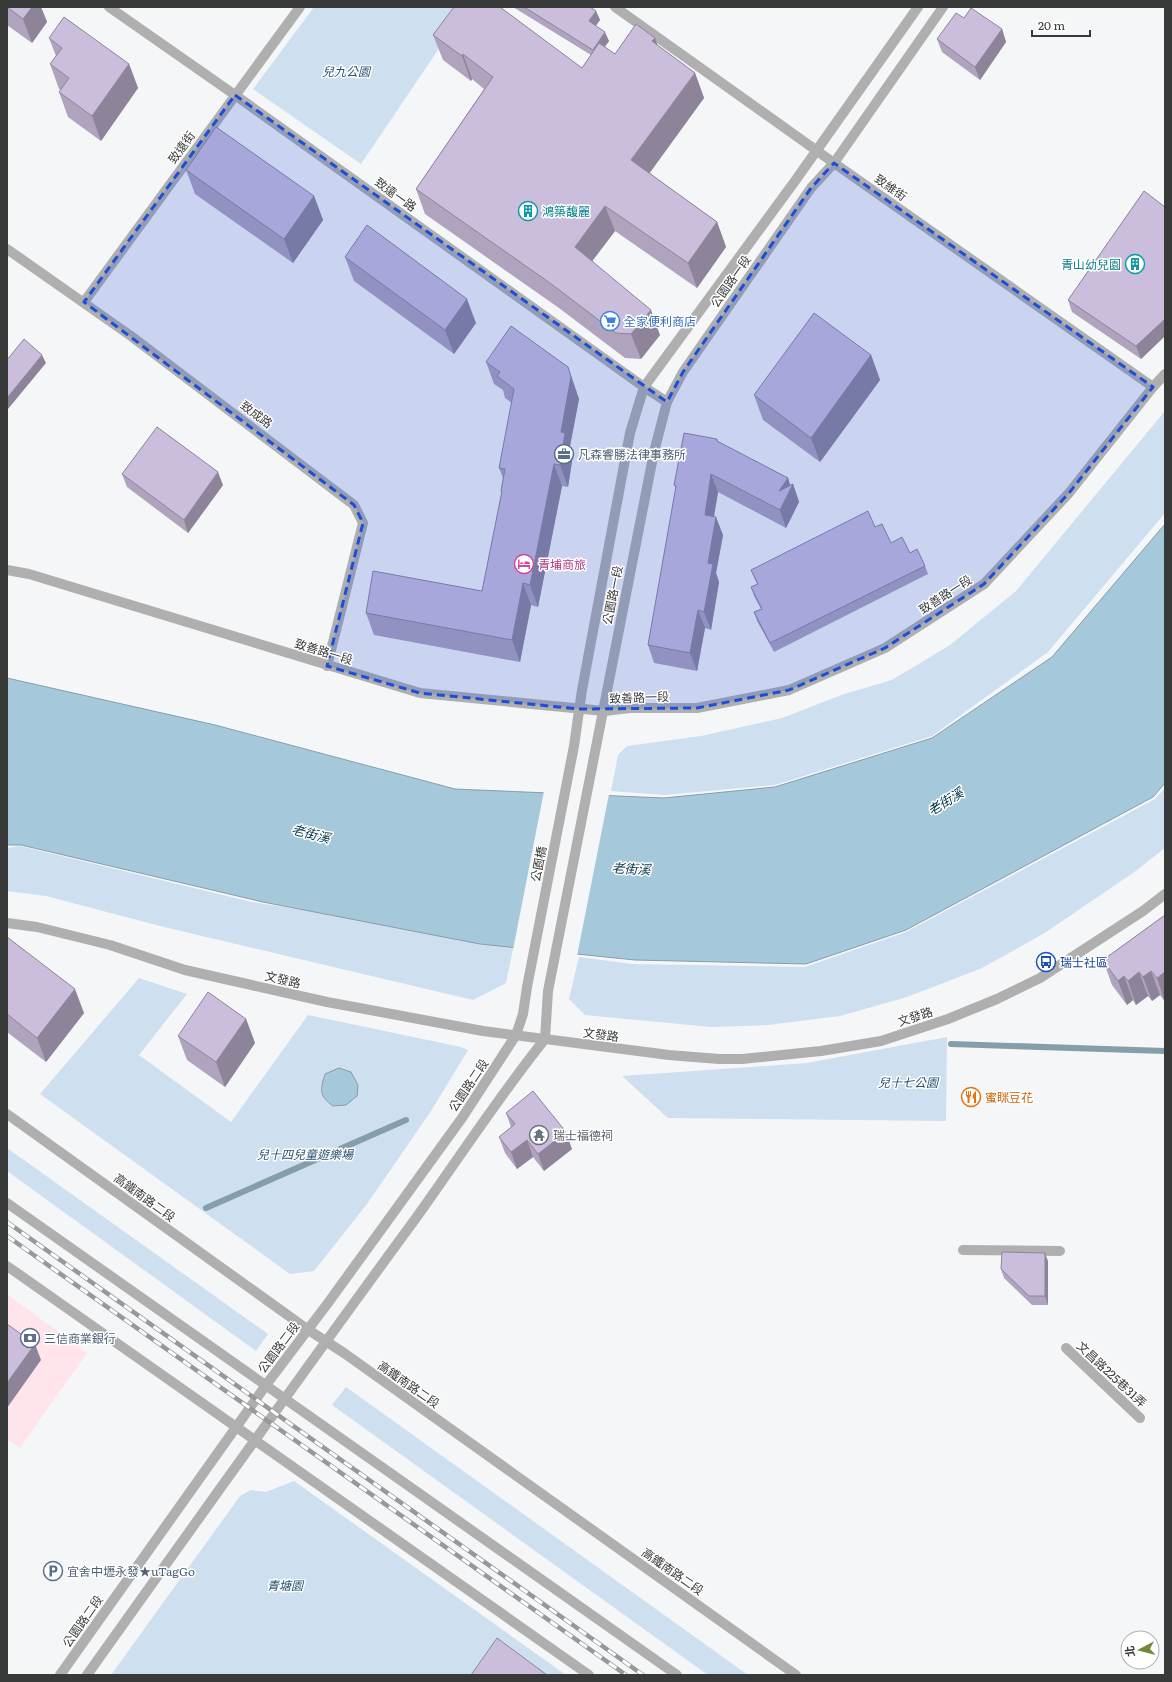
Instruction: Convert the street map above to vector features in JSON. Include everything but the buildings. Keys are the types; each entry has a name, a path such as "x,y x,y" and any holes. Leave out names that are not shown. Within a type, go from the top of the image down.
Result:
{"street":[{"name":"致遠一路","path":"109,7 667,402"},
{"name":"致遠街","path":"84,302 300,7"},
{"name":"致維街","path":"615,7 1153,387"},
{"name":"公園路一段","path":"574,746 579,709 630,433 644,387 796,181 816,150 918,7"},
{"name":"公園路一段","path":"544,1039 548,991 654,452 667,402 688,365 811,188 834,163 943,7"},
{"name":"致成路","path":"7,248 132,336 354,505 363,523 327,666"},
{"name":"致善路一段","path":"7,570 37,577 420,693 604,711 630,708 697,708 789,690 885,648 984,584 1069,493 1165,374"},
{"name":"公園橋","path":"516,1035 523,1014 574,746"},
{"name":"文發路","path":"7,923 44,929 110,945 185,970 327,1002 483,1031 615,1049 719,1059 742,1059 821,1051 881,1041 948,1019 998,999 1040,978 1143,911 1165,894"},
{"name":"公園路二段","path":"60,1675 266,1385 328,1303 462,1118 516,1035"},
{"path":"87,1675 254,1440 454,1165 525,1062 544,1039"},
{"name":"高鐵南路二段","path":"7,1114 325,1342 344,1353 796,1675"},
{"path":"7,1203 677,1675"},
{"path":"963,1250 1060,1251"},
{"path":"7,1266 589,1675"},
{"name":"文昌路225巷31弄","path":"1066,1348 1140,1418"}],"highlighted area":[{"path":"235,95 667,402 683,372 811,188 834,163 1153,387 1069,493 984,584 885,648 789,690 697,708 579,709 420,693 327,666 363,523 354,505 84,302"}],"shaded area":[{"path":"7,1294 87,1353 20,1448 7,1439"}],"green space":[{"name":"兒九公園","path":"314,7 467,7 361,164 253,89"},
{"path":"1165,411 1165,513 1048,652 932,736 775,785 664,795 611,791 618,755 627,746 701,736 782,718 844,694 892,680 950,645 1016,591"},
{"path":"1165,788 1165,848 1133,873 1043,934 982,968 907,997 840,1016 768,1025 711,1027 585,1015 569,999 579,957 632,964 805,967 906,932 1155,799"},
{"path":"20,846 252,902 514,944 506,983 473,1000 160,926 46,896 7,891 7,848"},
{"name":"兒十四兒童遊樂場","path":"139,978 187,994 139,1055 231,1122 308,1015 461,1047 468,1050 431,1111 367,1204 314,1271 290,1274 40,1094"},
{"name":"兒十七公園","path":"947,1037 946,1121 668,1118 622,1076 807,1063"},
{"path":"7,1148 268,1334 256,1351 7,1171"},
{"path":"346,1387 748,1675 708,1675 332,1405"},
{"name":"青塘園","path":"294,1481 566,1675 111,1675 240,1496 251,1490 266,1492"}],"water":[{"name":"老街溪","path":"1165,524 1165,783 1153,797 906,930 806,964 635,960 480,944 263,902 21,845 7,845 7,678 215,725 455,789 664,798 775,787 932,738 1052,657"},
{"path":"339,1068 351,1072 358,1085 357,1096 346,1105 333,1106 323,1096 322,1084 325,1074"}],"pier":[{"path":"544,791 609,794 577,956 513,950"}],"waterway":[{"path":"951,1044 1165,1051"},
{"path":"206,1208 406,1120"}],"railway":[{"path":"7,1222 643,1675"},
{"path":"7,1236 626,1675"}],"place":[{"name":"鴻築馥麗","path":"528,211"},
{"name":"青山幼兒園","path":"1135,264"},
{"name":"全家便利商店","path":"610,321"},
{"name":"凡森睿勝法律事務所","path":"564,454"},
{"name":"青埔商旅","path":"524,564"},
{"name":"瑞士社區","path":"1046,962"},
{"name":"蜜眯豆花","path":"971,1097"},
{"name":"瑞士福德祠","path":"539,1135"},
{"name":"三信商業銀行","path":"30,1338"},
{"name":"宜舍中壢永發★uTagGo","path":"53,1571"}]}
